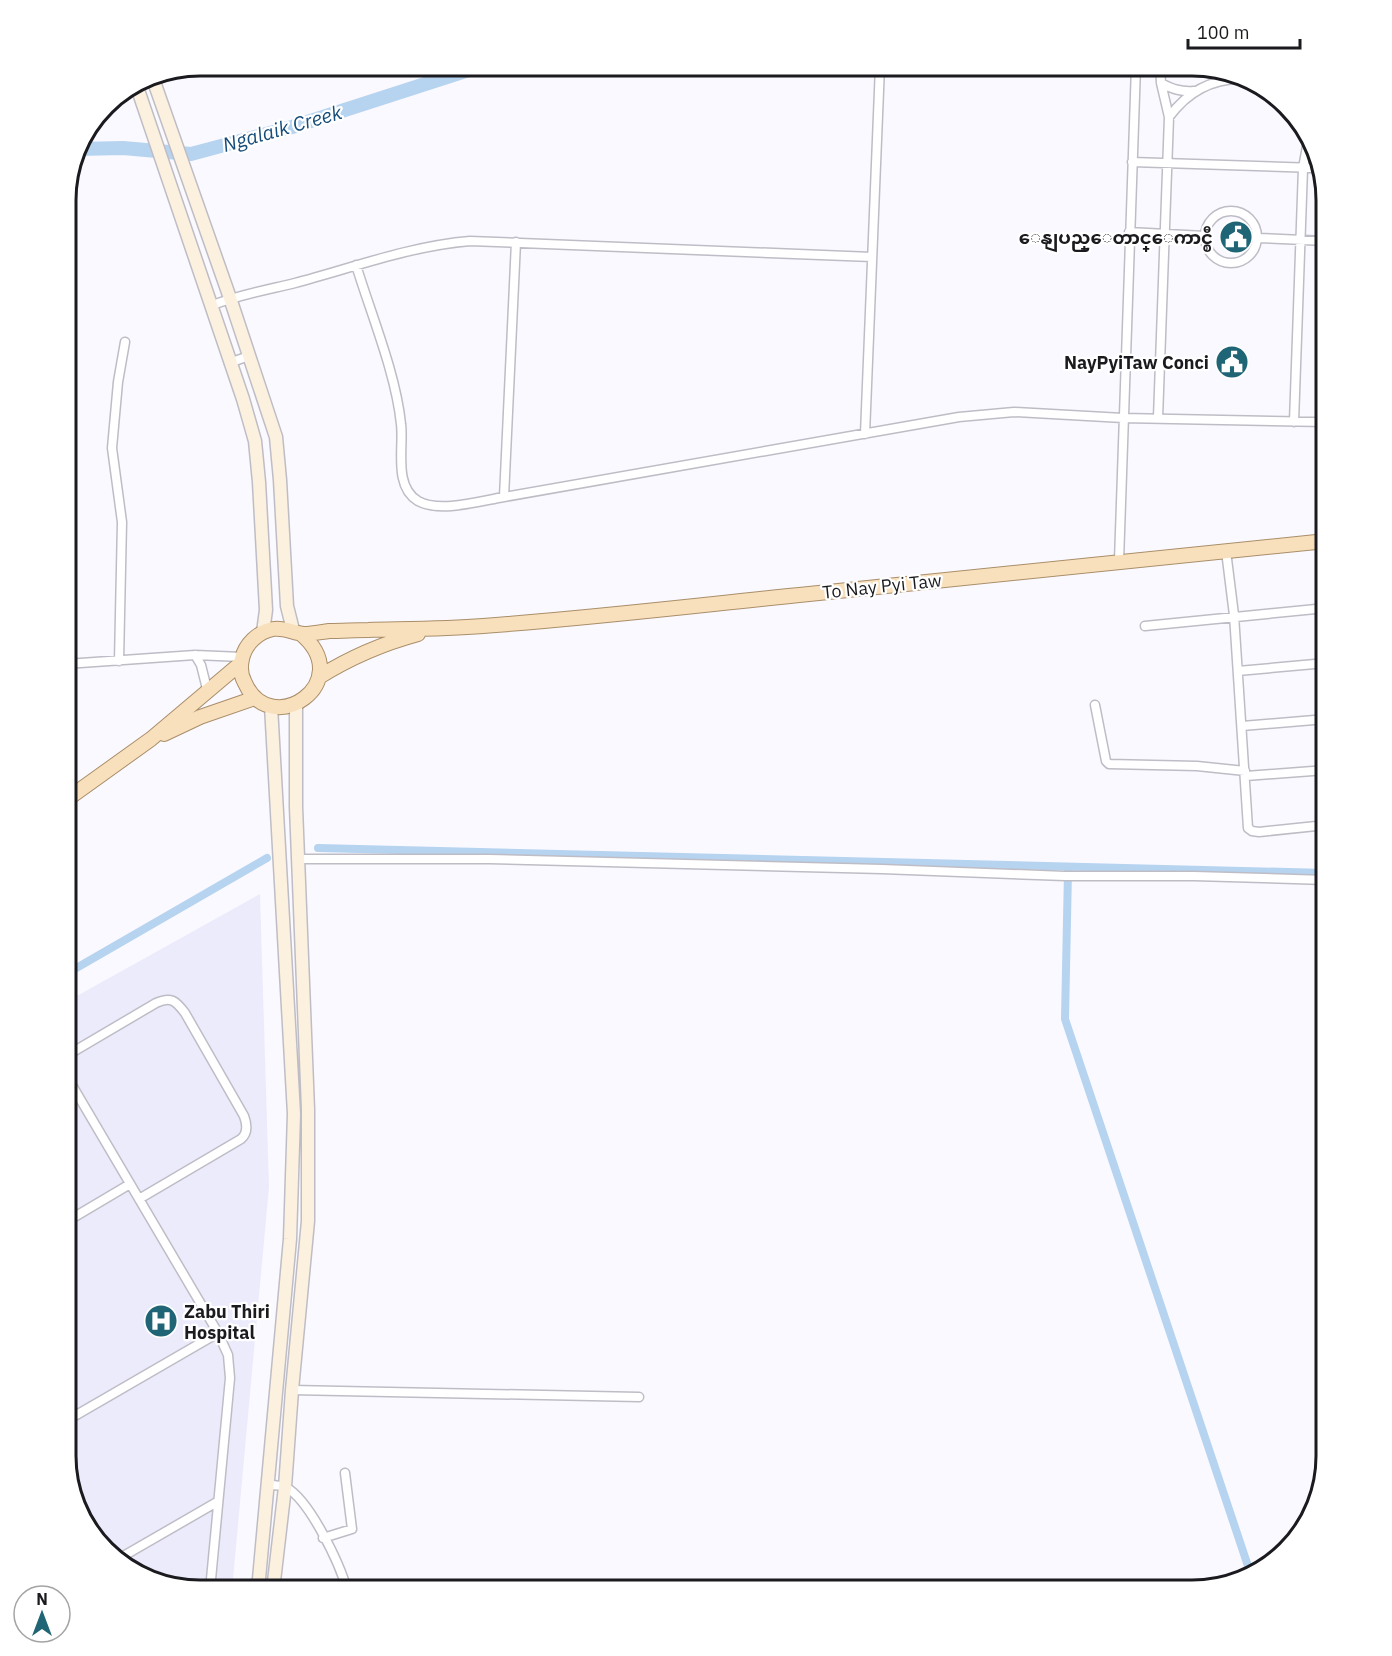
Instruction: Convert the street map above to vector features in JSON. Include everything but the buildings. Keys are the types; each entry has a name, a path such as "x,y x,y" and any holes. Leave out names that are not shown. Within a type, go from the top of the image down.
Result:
{"main road":[{"path":"155,85 263,393 276,437 287,606 297,632 311,642 317,652 320,664 319,676 311,693 296,704 281,707 270,706 255,698 247,688 242,677 241,660"},
{"path":"139,92 255,441 266,610 263,632"},
{"name":"To Nay Pyi Taw","path":"437,630 566,620 1316,542"},
{"path":"77,793 151,740 241,660 249,644 263,632 283,628 297,632 437,630"},
{"path":"319,676 370,649 388,642 437,630"},
{"path":"151,740 200,717 255,698"},
{"path":"274,1580 285,1486 308,1221 308,1109 295,763 296,704"},
{"path":"259,1580 290,1239 294,1114 270,706"}],"street":[{"path":"865,434 880,77"},
{"path":"1119,561 1136,77"},
{"path":"1158,418 1169,117 1161,77"},
{"path":"1161,83 1184,92 1194,91 1222,81"},
{"path":"1169,117 1177,106 1194,91"},
{"path":"1294,422 1303,168 1306,153"},
{"path":"1132,162 1311,168"},
{"path":"1237,211 1246,214 1252,221 1257,229 1258,238 1250,256 1233,263 1224,262 1210,253 1205,236 1211,220 1218,214 1237,211"},
{"path":"1129,232 1205,236"},
{"path":"1258,238 1316,241"},
{"path":"210,306 230,298 295,283 356,265 446,243 470,241 872,257"},
{"path":"504,497 516,242"},
{"path":"356,265 398,398 402,426 403,477 408,491 417,500 429,505 443,506 504,497 959,417 1014,412 1124,418 1316,422"},
{"path":"119,661 122,522 112,448 118,382 125,342"},
{"path":"229,363 249,356"},
{"path":"1226,551 1234,615 1246,773 1247,825 1249,830 1259,832 1316,826"},
{"path":"1145,626 1234,615 1316,609"},
{"path":"195,655 201,665 207,689"},
{"path":"77,663 195,655 241,660"},
{"path":"1238,671 1316,664"},
{"path":"1095,705 1106,761 1109,764 1197,766 1246,773 1316,770"},
{"path":"1242,726 1316,720"},
{"path":"298,859 501,860 871,868 1067,876 1194,876 1316,880"},
{"path":"77,1050 156,1003 171,999 185,1013 244,1116 246,1132 241,1139 139,1199"},
{"path":"77,1094 218,1333 228,1354 230,1370 211,1580"},
{"path":"77,1215 130,1184"},
{"path":"77,1416 218,1333"},
{"path":"292,1390 639,1397"},
{"path":"324,1538 352,1529 345,1473"},
{"path":"268,1485 285,1486 304,1505 324,1538 343,1580"},
{"path":"126,1555 217,1502"}],"shaded area":[{"name":"Zabu Thiri Hospital","path":"260,894 269,1187 233,1580 200,1580 168,1575 132,1559 102,1531 89,1510 81,1488 77,1456 77,996"}],"waterway":[{"name":"Ngalaik Creek","path":"88,149 123,148 191,154 292,127 447,77"},
{"path":"318,848 1316,873"},
{"path":"77,968 267,858"},
{"path":"1068,871 1065,1019 1248,1566"}],"place":[{"name":"ေနျပည္ေတာင္ေကာင္စီ","path":"1236,237"},
{"name":"NayPyiTaw Conci","path":"1232,362"},
{"name":"Zabu Thiri Hospital","path":"161,1321"}]}
